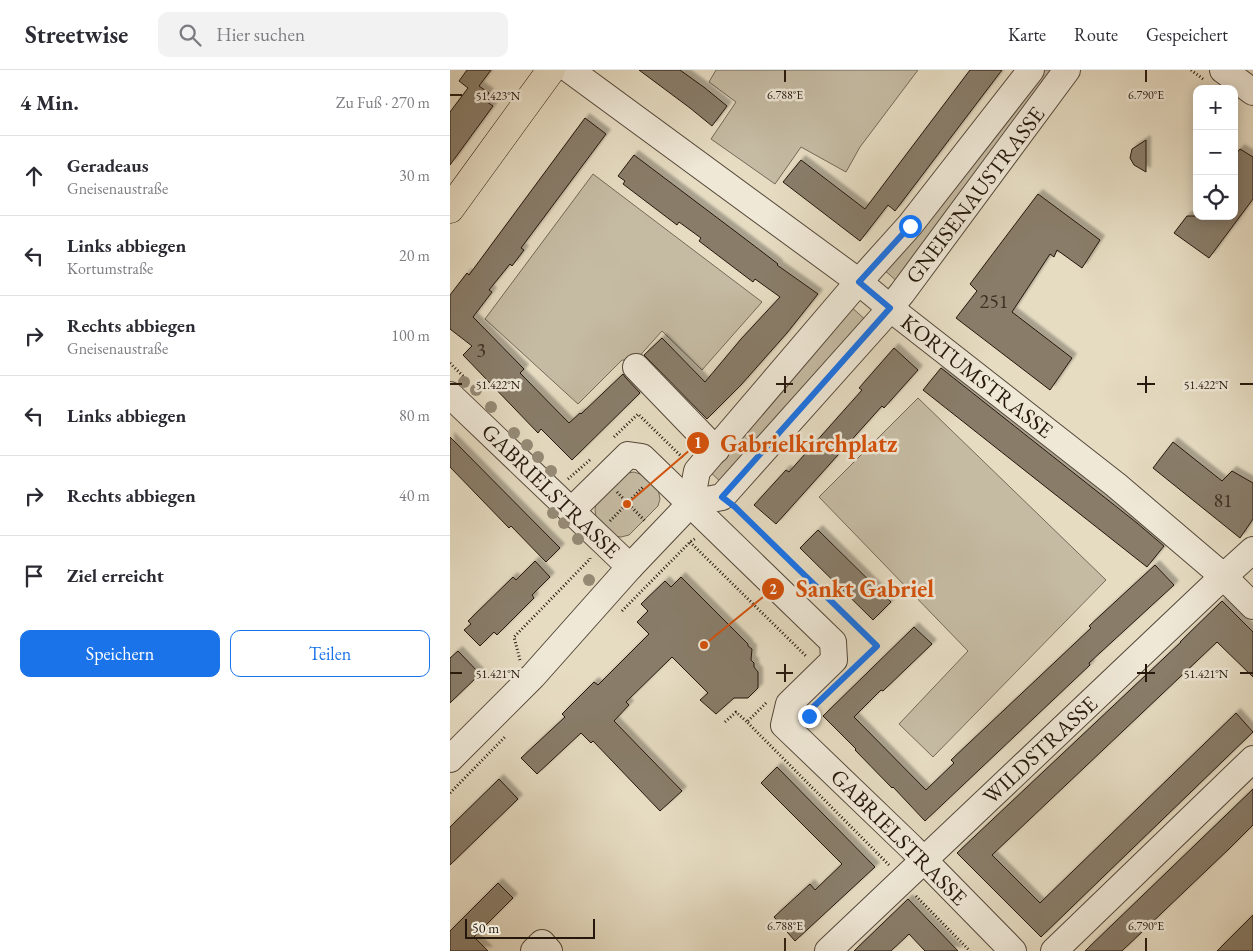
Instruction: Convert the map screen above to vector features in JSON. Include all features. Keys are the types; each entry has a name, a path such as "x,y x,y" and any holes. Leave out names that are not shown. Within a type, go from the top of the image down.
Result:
{"main road":[{"path":"450,209 551,70"}],"street":[{"name":"KORTUMSTRASSE","path":"570,70 859,282 1116,484 1224,577 1253,606"},
{"name":"GNEISENAUSTRASSE","path":"697,471 859,282 910,226 1031,70"},
{"name":"GNEISENAUSTRASSE","path":"722,497 890,308 1067,70"},
{"path":"1223,70 1253,92"},
{"path":"636,367 716,450"},
{"name":"GABRIELSTRASSE","path":"457,386 571,511 593,547 630,567"},
{"path":"571,511 628,455 642,456 691,503"},
{"path":"450,758 533,676 630,567 691,503 697,471"},
{"path":"691,503 722,497"},
{"name":"GABRIELSTRASSE","path":"691,503 833,642 834,660 789,704 784,725 924,860 1013,951"},
{"name":"WILDSTRASSE","path":"828,951 1253,550"},
{"path":"1054,951 1253,758"},
{"path":"534,951 542,943 549,951"}],"path":[{"path":"450,363 457,386"},
{"path":"612,438 638,414 697,471"},
{"path":"522,667 514,637 676,451"},
{"path":"562,473 569,480 593,456"},
{"path":"722,497 742,514 877,646 850,672"},
{"path":"641,527 647,522"},
{"path":"725,722 736,712 747,722"},
{"path":"902,881 970,951"}],"shaded area":[{"path":"716,70 918,70 860,147 846,172 801,147 775,184 711,139 736,102 709,82"},
{"path":"1040,70 1059,70 900,284 882,268"},
{"path":"593,174 762,302 702,370 662,331 635,361 622,360 578,404 485,319"},
{"path":"849,305 868,322 724,485 708,470"},
{"path":"918,398 1106,580 933,757 899,724 968,651 819,497"},
{"path":"628,473 640,474 658,489 660,499 658,506 629,535 613,536 596,517 596,503"}],"building":[{"path":"467,70 491,70 479,86 489,93 484,100 493,106 450,165 450,112 468,88 459,81"},
{"path":"639,70 680,70 727,106 712,126"},
{"path":"970,70 1002,70 895,211 888,205 860,241 783,182 801,160 865,209"},
{"path":"585,118 606,134 521,248 524,250 512,266 510,264 489,290 492,292 473,317 524,369 520,373 569,423 623,374 640,393 572,460 541,429 538,433 463,355 472,346 450,329 450,295 467,273 469,275"},
{"path":"1146,140 1146,172 1134,165 1130,158 1132,149"},
{"path":"1240,149 1253,157 1253,199 1238,219 1238,175 1238,151"},
{"path":"634,155 777,265 818,294 787,333 741,385 707,419 644,355 662,338 705,382 780,297 755,279 753,282 699,241 701,238 679,222 677,225 623,184 625,181 618,176"},
{"path":"1038,194 1100,240 1082,268 1057,250 1054,257 1050,254 1012,312 1072,358 1050,390 956,318 977,291 970,284"},
{"path":"1187,216 1193,216 1193,220 1237,220 1209,258 1174,233"},
{"path":"894,348 918,370 884,408 882,406 776,524 754,505 786,470 789,472 862,390 859,388"},
{"path":"941,368 1164,546 1147,567 923,390"},
{"path":"450,437 560,548 546,562 511,526 509,528 450,467"},
{"path":"1173,442 1222,481 1232,471 1253,483 1253,519 1240,538 1153,468"},
{"path":"818,530 891,602 873,620 800,548"},
{"path":"535,561 550,577 532,595 534,598 497,635 494,632 480,646 464,630 471,624 468,621 513,577 516,580"},
{"path":"1155,565 1174,585 1089,663 1090,665 925,821 823,716 914,627 932,644 854,717 926,790 954,763 951,760 1091,628 1089,626"},
{"path":"681,577 752,649 751,660 758,672 758,688 748,698 734,698 716,714 700,700 708,693 672,657 626,702 629,705 614,721 682,791 660,811 593,741 591,743 581,733 537,774 521,758 565,717 562,714 594,682 598,685 649,634 637,622 648,611 641,604 665,581 671,587"},
{"path":"1222,601 1253,632 1253,677 1217,642 992,855 1040,903 1236,713 1253,732 1041,937 957,853"},
{"path":"458,651 480,674 450,703 450,658"},
{"path":"777,767 875,867 795,941 774,917 810,884 815,890 842,864 761,783"},
{"path":"499,779 518,799 450,865 450,827"},
{"path":"1253,789 1253,825 1230,848 1122,951 1085,951"},
{"path":"498,883 513,898 474,937 488,951 450,951 450,931"},
{"path":"908,899 958,951 925,951 909,934 891,951 854,951"},
{"path":"1253,915 1253,951 1217,951"}],"place":[{"name":"Gabrielkirchplatz","path":"627,504"},
{"name":"Sankt Gabriel","path":"704,645"}],"route":[{"path":"809,716 809,711 877,646 735,507 722,497 890,308 859,282 910,226"}]}
